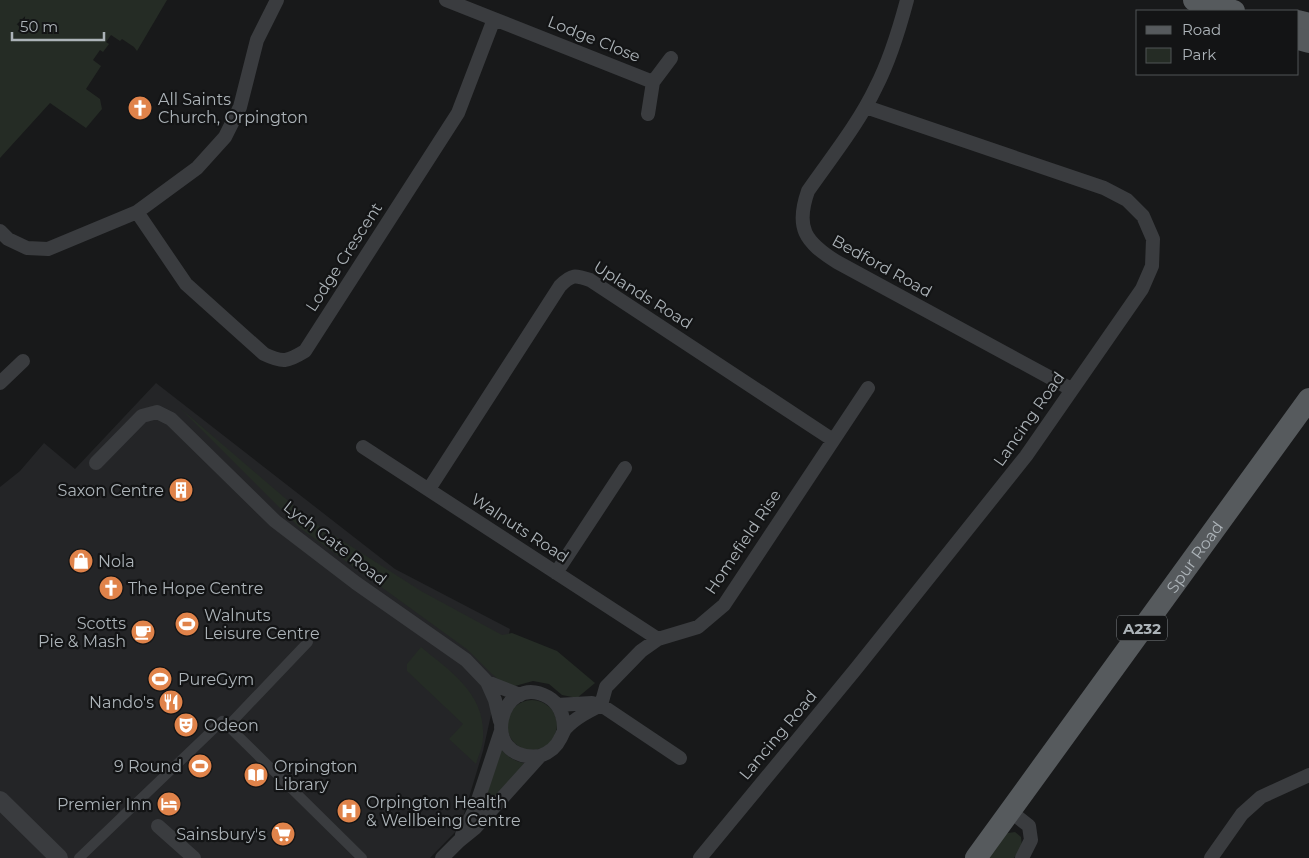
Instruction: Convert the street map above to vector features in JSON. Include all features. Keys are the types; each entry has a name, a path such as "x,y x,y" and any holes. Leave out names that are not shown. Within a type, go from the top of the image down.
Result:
{"main road":[{"path":"1194,0 1230,10"},
{"name":"Spur Road","path":"976,858 1309,399"}],"street":[{"path":"0,232 8,239 27,248 48,249 137,212 197,168 225,137 240,107 257,40 277,0"},
{"path":"446,0 494,19"},
{"name":"Bedford Road","path":"907,0 884,70 866,106 808,191 803,206 802,220 807,238 817,250 837,262 1071,389"},
{"name":"Lodge Crescent","path":"137,212 186,284 264,354 277,360 291,360 304,351 458,113 494,19"},
{"name":"Lodge Close","path":"494,19 653,82"},
{"name":"Lodge Close","path":"648,114 653,82 671,58"},
{"name":"Lancing Road","path":"700,858 855,670 1026,456 1142,289 1152,266 1153,239 1143,216 1127,200 1104,188 866,106"},
{"name":"Uplands Road","path":"429,489 560,286 568,277 578,276 590,280 834,440"},
{"path":"0,384 23,361"},
{"name":"Homefield Rise","path":"601,705 606,687 641,651 658,639 698,627 724,605 868,388"},
{"name":"Lych Gate Road","path":"96,463 142,416 157,412 171,419 276,521 356,583 466,660 487,682 495,700 500,727"},
{"name":"Walnuts Road","path":"364,447 658,639"},
{"path":"556,573 625,468"},
{"path":"228,726 308,642"},
{"name":"Lych Gate Road","path":"487,682 520,695"},
{"path":"459,841 475,809 505,708 510,702 520,695 539,694 551,699 563,716 564,730 555,747 547,753 540,756 524,756 513,751 506,743 500,727"},
{"path":"557,705 592,703 601,705 680,758"},
{"path":"564,730 583,715 601,705"},
{"path":"79,858 222,721 362,858"},
{"path":"442,858 475,828 540,756"},
{"path":"1212,858 1242,814 1261,797 1309,775"},
{"path":"0,800 59,858"},
{"path":"1010,812 1029,826 1031,840 1022,858"},
{"path":"158,826 194,858"}],"shaded area":[{"path":"156,383 395,569 510,629 483,751 460,827 430,858 0,858 0,487 20,471 44,443 75,469"}],"green space":[{"path":"0,0 167,0 137,51 122,39 120,41 111,35 106,42 109,44 103,52 100,50 93,60 101,66 86,89 100,99 102,109 86,128 50,103 0,158"},
{"path":"180,408 313,522 421,591 502,635 512,633 557,651 595,683 577,698 562,695 549,684 533,681 515,686 504,684 468,650 300,528"},
{"path":"421,647 455,675 473,696 479,709 483,738 476,764 449,739 463,724 407,671 407,664"},
{"path":"532,700 542,702 550,707 555,715 557,725 555,735 550,743 542,748 532,750 522,748 514,743 509,735 507,725 509,715 514,707 522,702"},
{"path":"498,746 511,758 527,764 477,818"},
{"path":"1015,832 1021,837 1022,847 1014,858 985,858 1001,834"}],"place":[{"name":"All Saints Church, Orpington","path":"140,108"},
{"name":"Saxon Centre","path":"181,490"},
{"name":"Nola","path":"81,561"},
{"name":"The Hope Centre","path":"111,588"},
{"name":"Walnuts Leisure Centre","path":"187,624"},
{"name":"Scotts Pie & Mash","path":"143,632"},
{"name":"PureGym","path":"160,679"},
{"name":"Nando's","path":"171,702"},
{"name":"Odeon","path":"186,725"},
{"name":"9 Round","path":"200,766"},
{"name":"Orpington Library","path":"256,775"},
{"name":"Premier Inn","path":"169,804"},
{"name":"Orpington Health & Wellbeing Centre","path":"349,811"},
{"name":"Sainsbury's","path":"283,834"}]}
